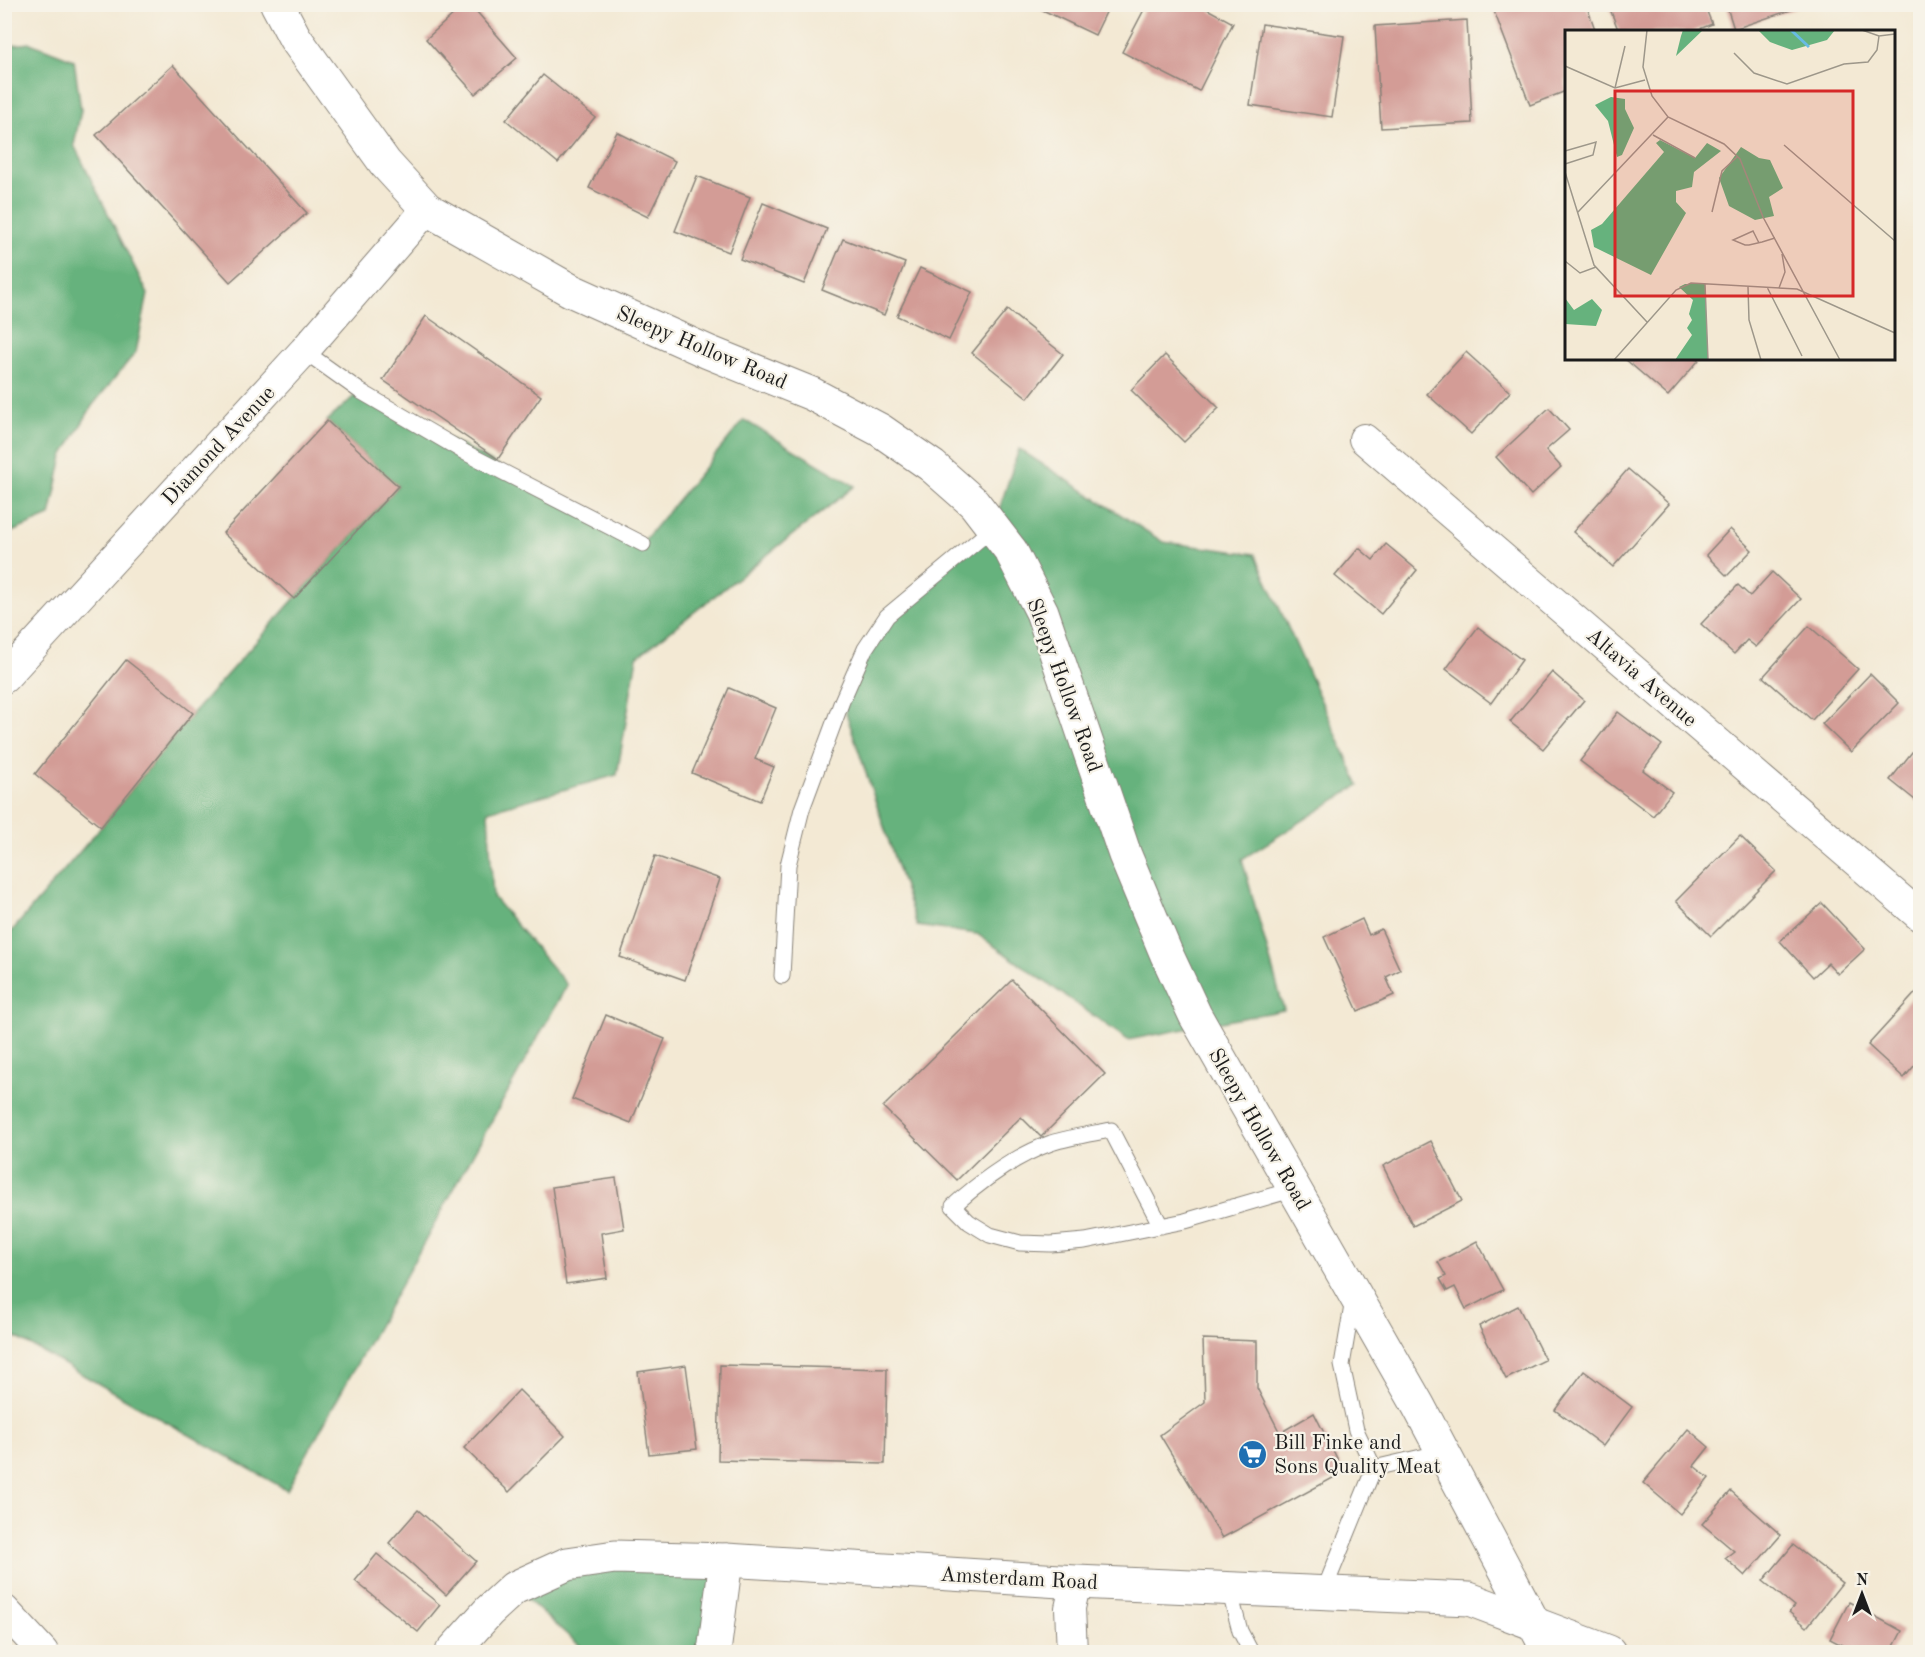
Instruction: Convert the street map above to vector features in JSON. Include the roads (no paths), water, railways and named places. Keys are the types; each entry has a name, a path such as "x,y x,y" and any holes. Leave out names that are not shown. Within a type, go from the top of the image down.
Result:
{"main road":[{"name":"Sleepy Hollow Road","path":"278,4 295,38 385,163 428,209 570,290 708,352 812,394 880,430 932,466 974,503 1011,551 1042,612 1125,855 1195,1015 1443,1452 1549,1653"},
{"name":"Amsterdam Road","path":"452,1653 489,1611 514,1588 567,1564 615,1557 726,1560 1076,1582 1469,1599 1534,1622 1609,1653"},
{"path":"714,1653 726,1560"}],"street":[{"name":"Diamond Avenue","path":"4,678 304,351 428,209"},
{"name":"Altavia Avenue","path":"1364,439 1920,916"},
{"path":"1072,1653 1070,1608 1076,1582"},
{"path":"4,1610 43,1653"}],"lane":[{"path":"304,351 360,391 466,453 643,544"},
{"path":"782,976 788,865 802,809 842,701 865,649 887,616 993,528"},
{"path":"1161,1226 1111,1131 1053,1142 1023,1154 970,1191 953,1206 969,1222 990,1235 1020,1243 1051,1244 1085,1241 1161,1226 1185,1221 1295,1189"},
{"path":"1323,1593 1374,1468 1356,1430 1342,1365 1354,1293"},
{"path":"1374,1468 1443,1452"},
{"path":"1229,1589 1240,1631 1251,1653"}],"place":[{"name":"Bill Finke and Sons Quality Meat","path":"1253,1454"}]}
